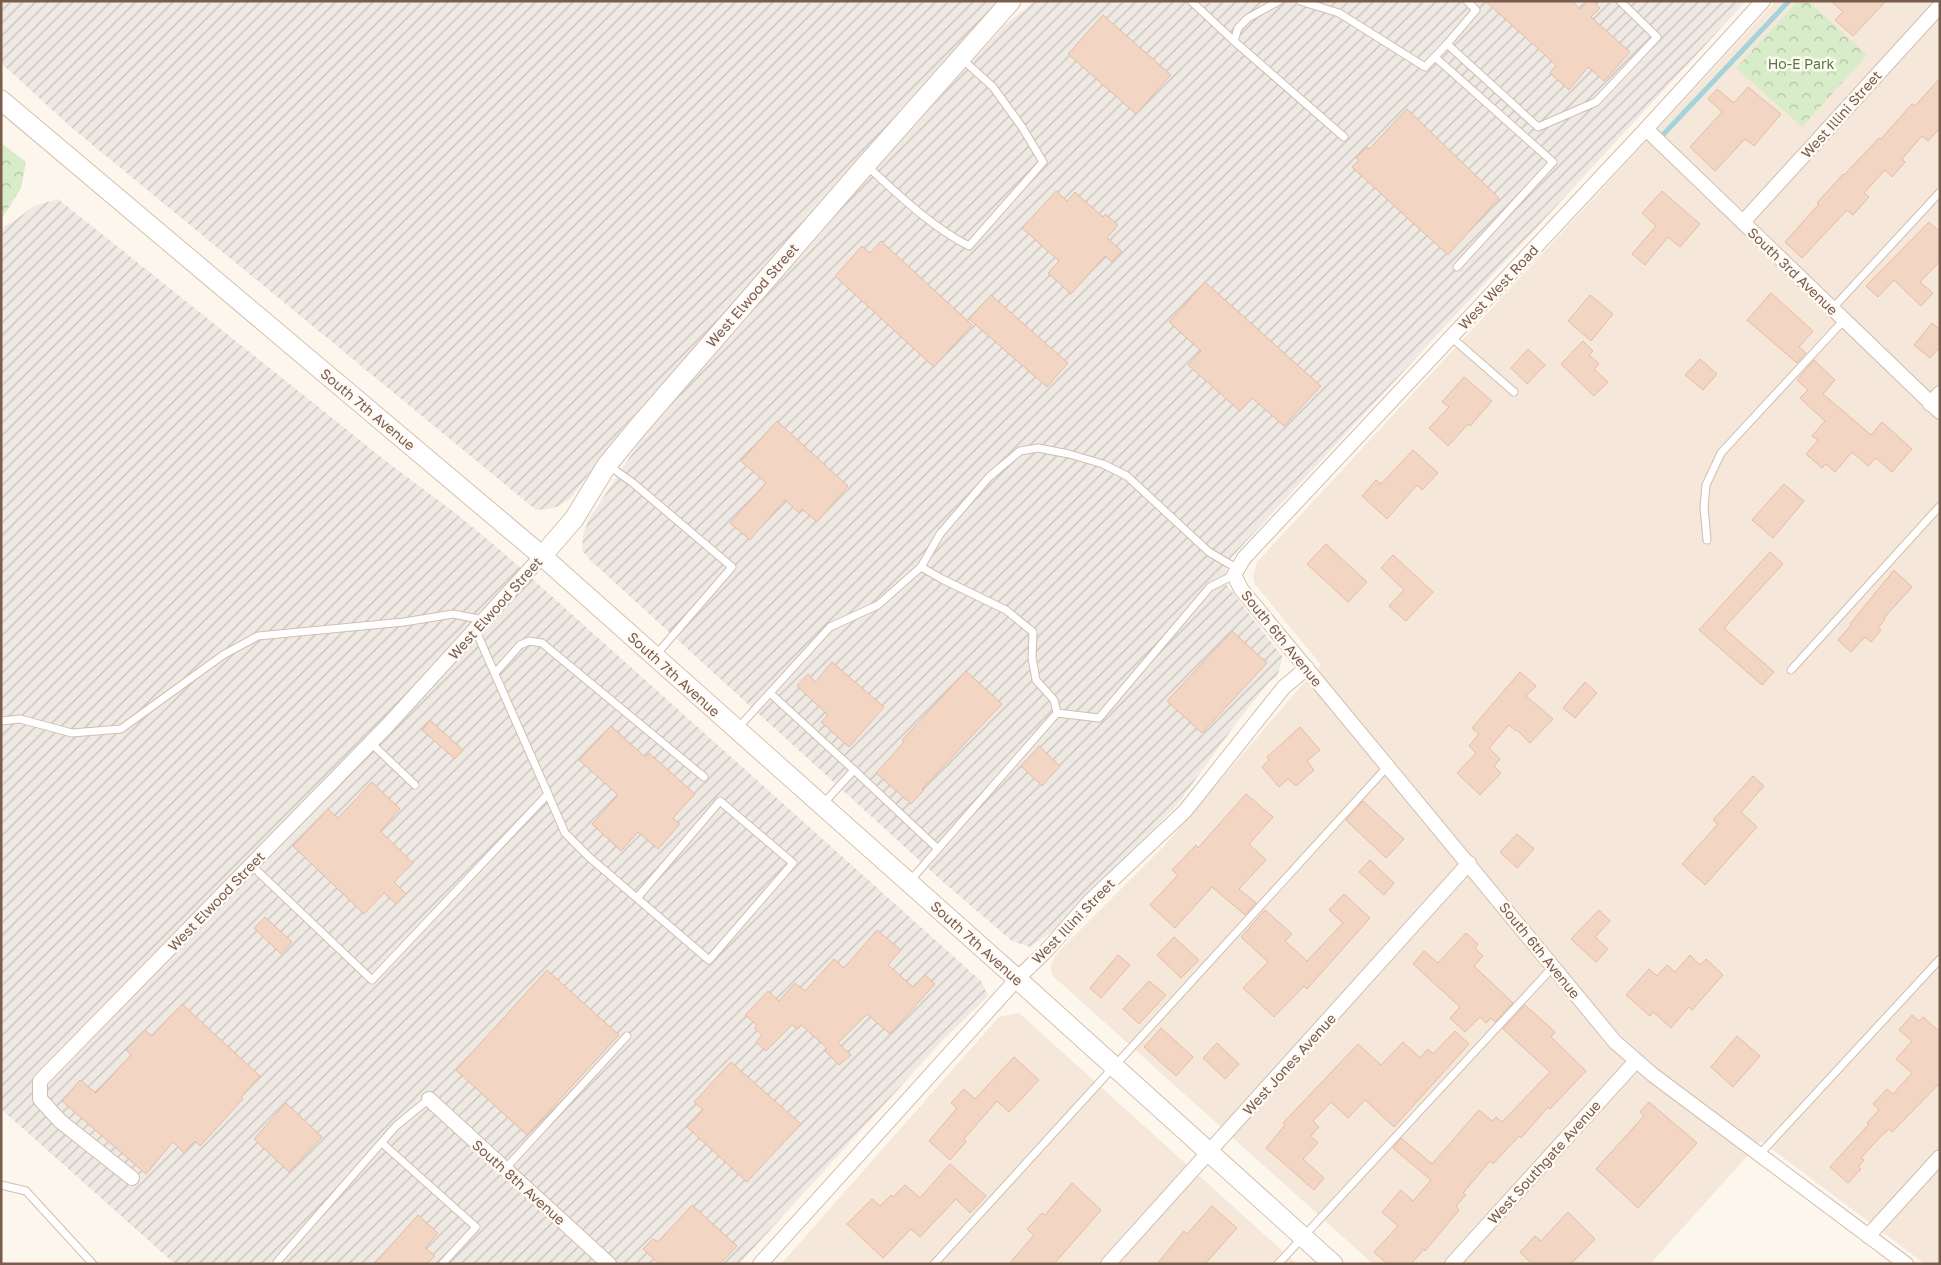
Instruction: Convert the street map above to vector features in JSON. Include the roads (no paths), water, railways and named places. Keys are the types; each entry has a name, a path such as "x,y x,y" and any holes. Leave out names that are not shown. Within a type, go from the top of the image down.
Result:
{"main road":[{"name":"West Elwood Street","path":"542,556 574,519 607,465 866,164 1011,1"},
{"name":"South 7th Avenue","path":"1,100 542,556 1114,1065 1333,1264"}],"street":[{"name":"West West Road","path":"1236,572 1244,558 1646,129 1763,1"},
{"name":"West Illini Street","path":"1743,222 1940,6"},
{"name":"South 3rd Avenue","path":"1646,129 1935,408"},
{"path":"1935,408 1940,393"},
{"name":"West Elwood Street","path":"132,1178 60,1121 40,1099 40,1081 371,743 542,556"},
{"name":"South 6th Avenue","path":"1236,572 1241,589 1615,1042 1653,1075 1906,1264"},
{"name":"West Illini Street","path":"760,1264 1017,979 1046,951 1091,900 1184,810 1284,687 1307,668"},
{"name":"West Jones Avenue","path":"1108,1264 1210,1153 1469,863"},
{"name":"West Southgate Avenue","path":"1452,1264 1636,1060"},
{"name":"South 8th Avenue","path":"429,1099 608,1264"},
{"path":"1868,1236 1940,1156"}],"lane":[{"path":"1191,1 1344,137"},
{"path":"1234,41 1238,28 1248,18 1279,1"},
{"path":"1300,1 1340,13 1425,67 1476,10 1467,1"},
{"path":"1447,44 1538,127 1596,102 1657,37 1620,1"},
{"path":"1435,57 1553,162 1458,267"},
{"path":"866,164 896,193 949,236 969,246 1044,162 993,87 960,58"},
{"path":"1832,309 1940,192"},
{"path":"1707,540 1704,507 1706,485 1721,453 1844,320"},
{"path":"1451,337 1514,392"},
{"path":"737,730 830,627 878,605 921,567 940,534 989,477 1020,451 1038,448 1069,454 1103,464 1127,476 1209,552 1236,572 1210,587 1099,718 1057,713"},
{"path":"607,465 633,483 732,567 655,657"},
{"path":"1791,670 1940,506"},
{"path":"921,567 1006,610 1033,632 1032,658 1036,680 1054,700 1057,713"},
{"path":"1,721 20,719 72,733 122,730 223,655 258,636 404,622 454,614 480,624 495,673 565,833 637,898 710,960 793,864 720,801 637,898"},
{"path":"495,673 520,645 528,641 542,643 704,777"},
{"path":"770,693 938,849"},
{"path":"909,882 1057,713"},
{"path":"371,743 415,785"},
{"path":"934,1264 1388,766"},
{"path":"822,805 854,770"},
{"path":"250,865 372,980 548,794"},
{"path":"1759,1155 1940,959"},
{"path":"1278,1264 1552,968"},
{"path":"505,1169 627,1036"},
{"path":"278,1264 396,1126 429,1099"},
{"path":"382,1143 476,1228 442,1264"},
{"path":"1,1185 26,1191 93,1264"}],"waterway":[{"path":"1659,139 1789,1"}],"park label":[{"name":"Ho-E Park","path":"1801,63"}]}
